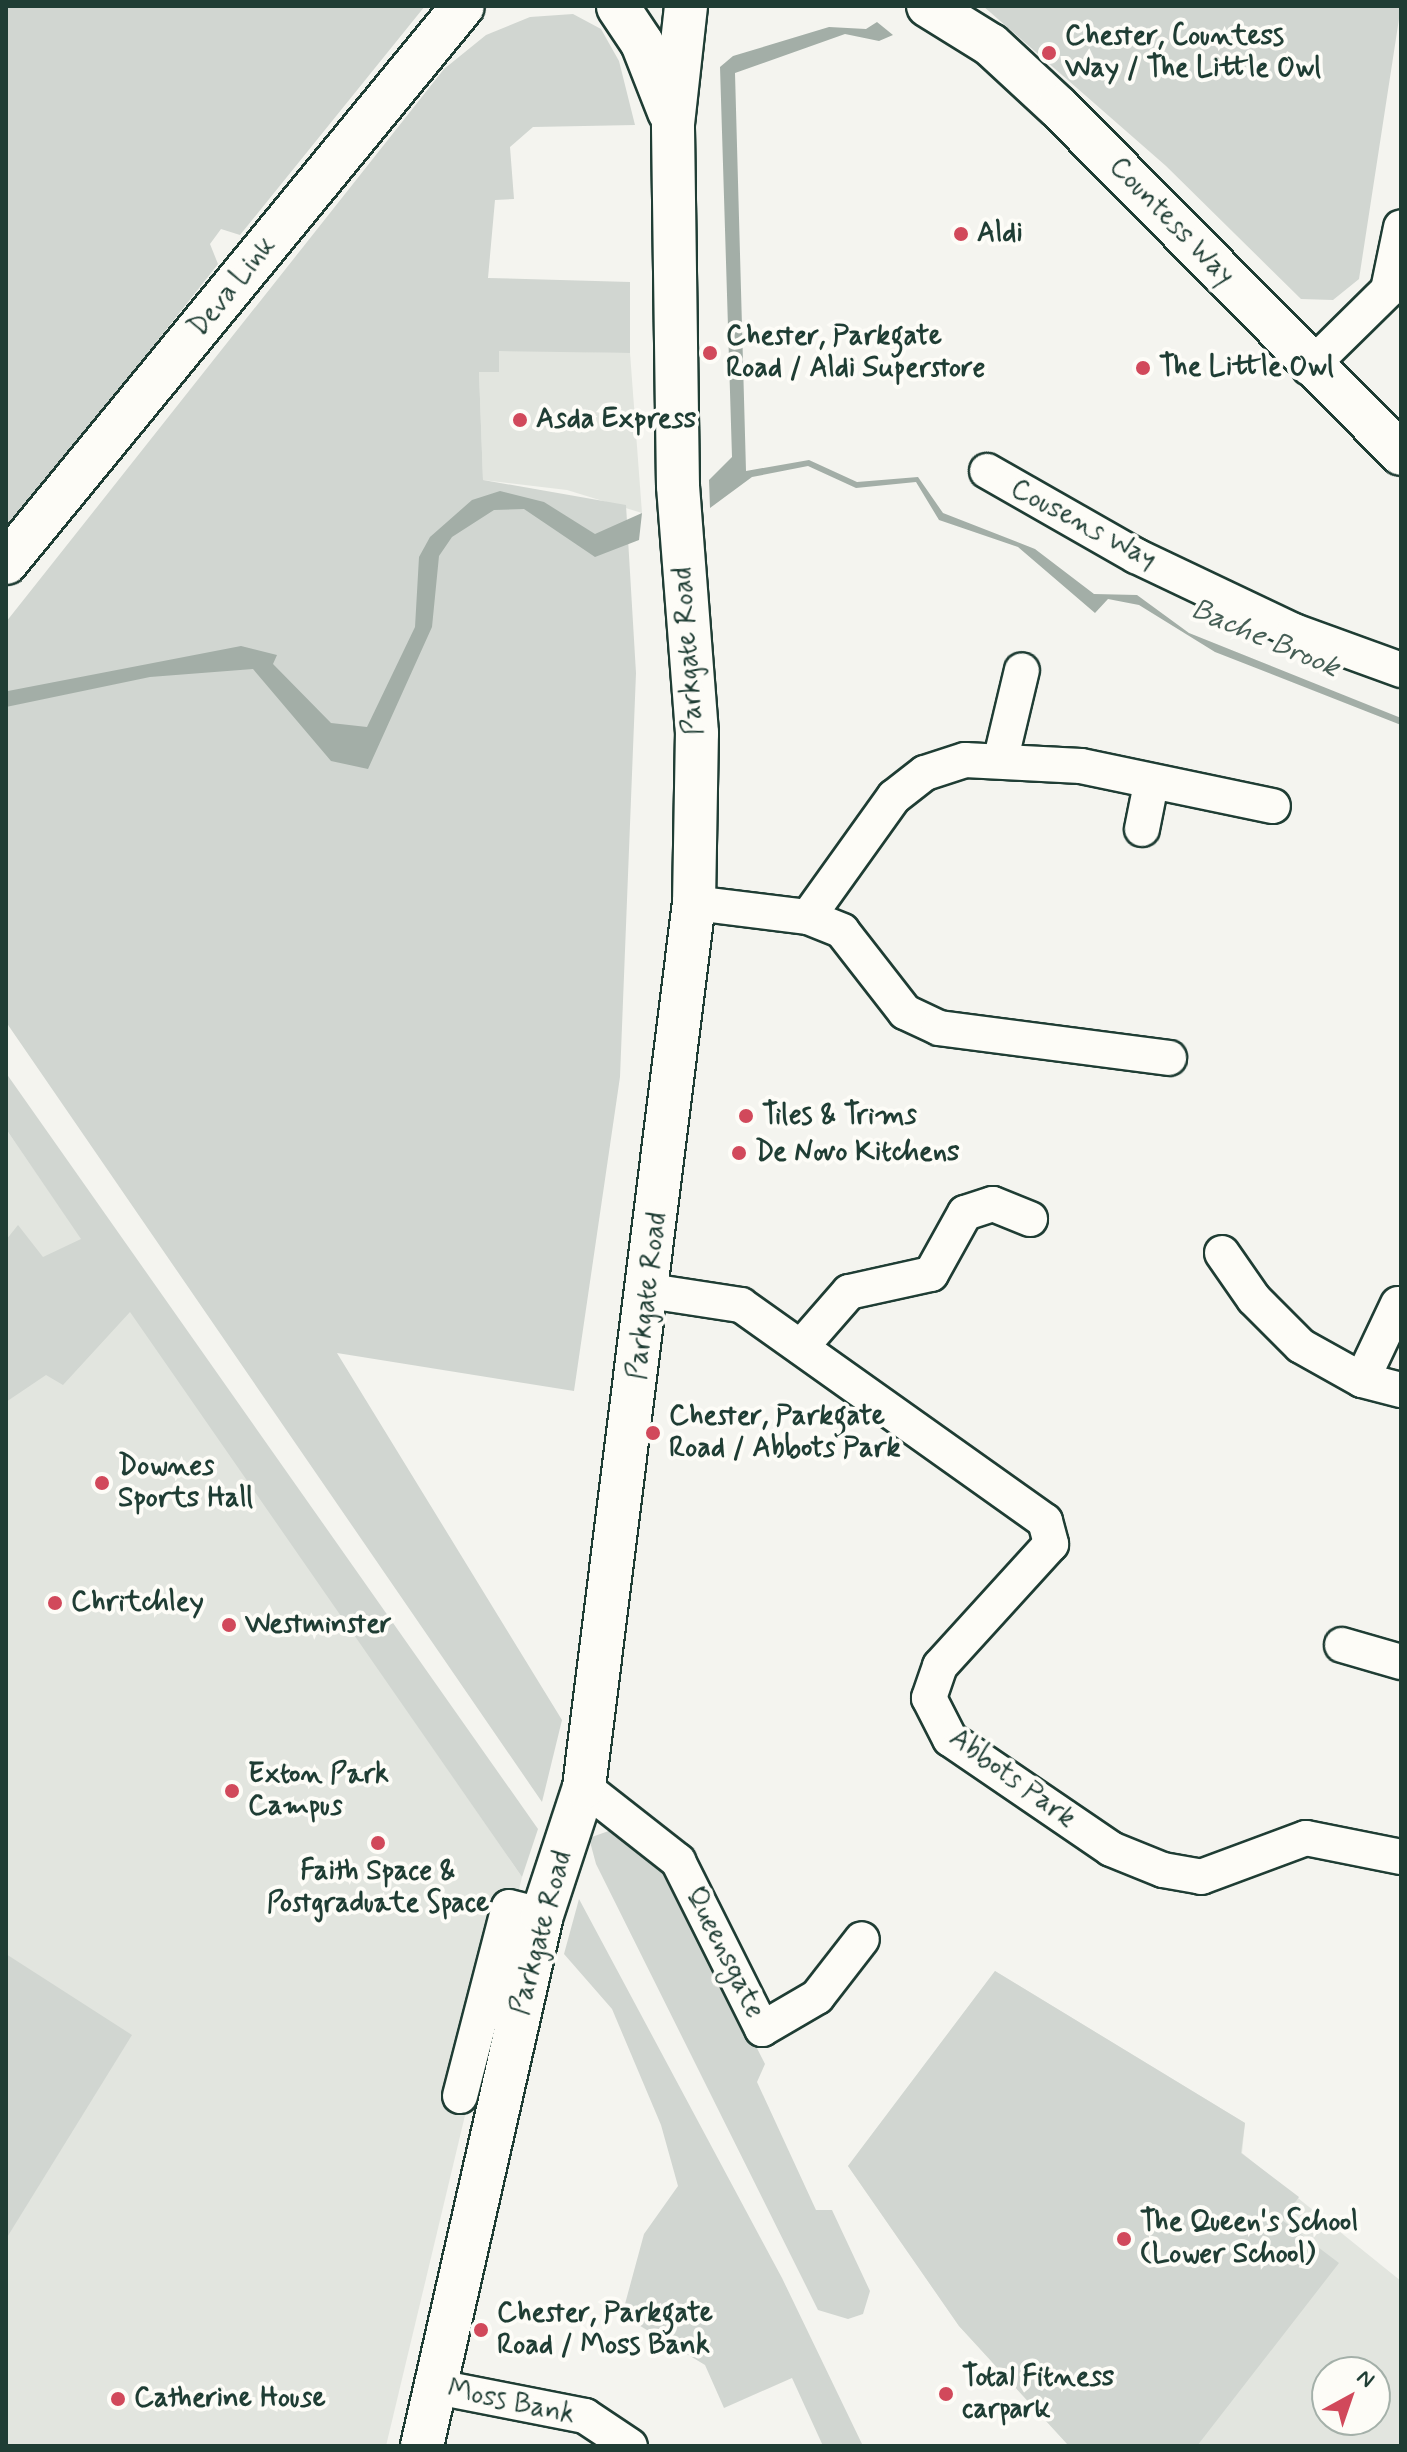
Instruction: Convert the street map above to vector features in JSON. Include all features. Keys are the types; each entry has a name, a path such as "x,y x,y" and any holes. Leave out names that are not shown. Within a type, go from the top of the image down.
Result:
{"main road":[{"path":"616,6 630,6"},
{"name":"Parkgate Road","path":"616,6 642,43 673,124"},
{"name":"Parkgate Road","path":"422,2446 432,2386 542,1915 584,1787 649,1291 694,903 697,733 678,486 673,124 686,6"},
{"name":"Countess Way","path":"928,6 991,45 1058,107 1309,368 1401,454"},
{"name":"Deva Link","path":"6,563 466,7"}],"street":[{"path":"1309,368 1388,290 1401,227"},
{"name":"Cousens Way","path":"987,471 1136,556 1294,631 1401,670"},
{"path":"1001,758 1020,670"},
{"path":"808,917 894,797 925,773 1001,758 1273,806"},
{"path":"1142,829 1151,784"},
{"path":"694,903 808,917 842,931 905,1012 920,1021 1169,1058"},
{"path":"801,1347 849,1292 931,1274 965,1213 993,1204 1030,1219"},
{"path":"1222,1253 1254,1299 1301,1346 1362,1380 1401,1390"},
{"name":"Abbots Park","path":"649,1291 741,1305 1045,1521 1051,1544 940,1666 929,1698 950,1739 1111,1849 1163,1870 1201,1877 1306,1838 1401,1857"},
{"path":"1362,1380 1398,1304"},
{"path":"1342,1645 1401,1662"},
{"name":"Queensgate","path":"584,1787 678,1861 762,2029 817,1997 862,1939"},
{"path":"460,2096 509,1907 542,1915"},
{"name":"Moss Bank","path":"432,2386 585,2416 630,2446"}],"shaded area":[{"path":"6,6 425,6 240,235 221,229 210,244 218,264 6,533"},
{"path":"983,6 1401,6 1359,279 1333,300 1301,299 1166,166"},
{"path":"573,14 601,29 619,61 635,125 533,127 510,147 514,199 495,200 488,278 630,282 630,353 499,351 499,372 479,372 483,480 626,505 636,673 620,1077 574,1391 337,1353 562,1720 542,1802 6,1022 6,622 444,69 486,35 530,17"},
{"path":"877,22 893,35 879,41 845,34 735,73 746,471 809,460 857,482 918,477 943,513 1035,549 1094,594 1137,595 1189,633 1401,718 1401,725 1215,652 1139,605 1108,599 1095,613 1018,547 939,520 916,482 856,488 808,466 752,477 710,508 709,480 732,457 720,67 733,56 829,27 866,29"},
{"path":"498,350 630,353 642,513 567,490 483,480 479,372 499,372"},
{"path":"500,491 544,502 595,534 642,513 639,540 595,557 524,509 494,510 452,537 439,556 432,627 368,769 331,761 253,669 150,677 6,707 8,691 241,646 277,655 273,664 331,723 367,727 415,627 419,557 430,537 472,500"},
{"path":"6,1073 538,1829 522,1877 130,1312 63,1385 46,1375 6,1402 6,1240 18,1225 43,1257 81,1239 6,1129"},
{"name":"Exton Park Campus","path":"6,1129 522,1877 386,2446 6,2446"},
{"path":"617,1828 663,1863 765,2064 757,2082 816,2210 832,2210 870,2291 863,2314 848,2319 818,2310 596,1864 589,1838"},
{"path":"579,1899 782,2278 863,2446 823,2446 792,2378 724,2408 705,2365 622,2315 644,2234 678,2186 661,2125 612,2009 564,1954"},
{"path":"6,1954 132,2035 6,2239"},
{"name":"The Queen's School (Lower School)","path":"995,1971 1245,2123 1242,2153 1401,2281 1401,2446 1069,2446 959,2326 848,2166"},
{"name":"The Queen's School (Lower School)","path":"995,1971 1245,2123 1241,2153 1299,2197 1282,2220 1339,2263 1197,2446 1069,2446 959,2326 848,2166"}],"place":[{"name":"Chester, Countess Way / The Little Owl","path":"1049,53"},
{"name":"Aldi","path":"961,234"},
{"name":"Chester, Parkgate Road / Aldi Superstore","path":"710,353"},
{"name":"The Little Owl","path":"1143,368"},
{"name":"Asda Express","path":"520,420"},
{"name":"Tiles & Trims","path":"746,1116"},
{"name":"De Novo Kitchens","path":"739,1153"},
{"name":"Chester, Parkgate Road / Abbots Park","path":"653,1433"},
{"name":"Downes Sports Hall","path":"102,1483"},
{"name":"Chritchley","path":"55,1603"},
{"name":"Westminster","path":"229,1625"},
{"name":"Exton Park Campus","path":"232,1791"},
{"name":"Faith Space & Postgraduate Space","path":"378,1843"},
{"name":"The Queen's School (Lower School)","path":"1124,2239"},
{"name":"Chester, Parkgate Road / Moss Bank","path":"481,2330"},
{"name":"Total Fitness carpark","path":"946,2394"},
{"name":"Catherine House","path":"118,2399"}],"water label":[{"name":"Bache Brook","path":"1265,639"}]}
